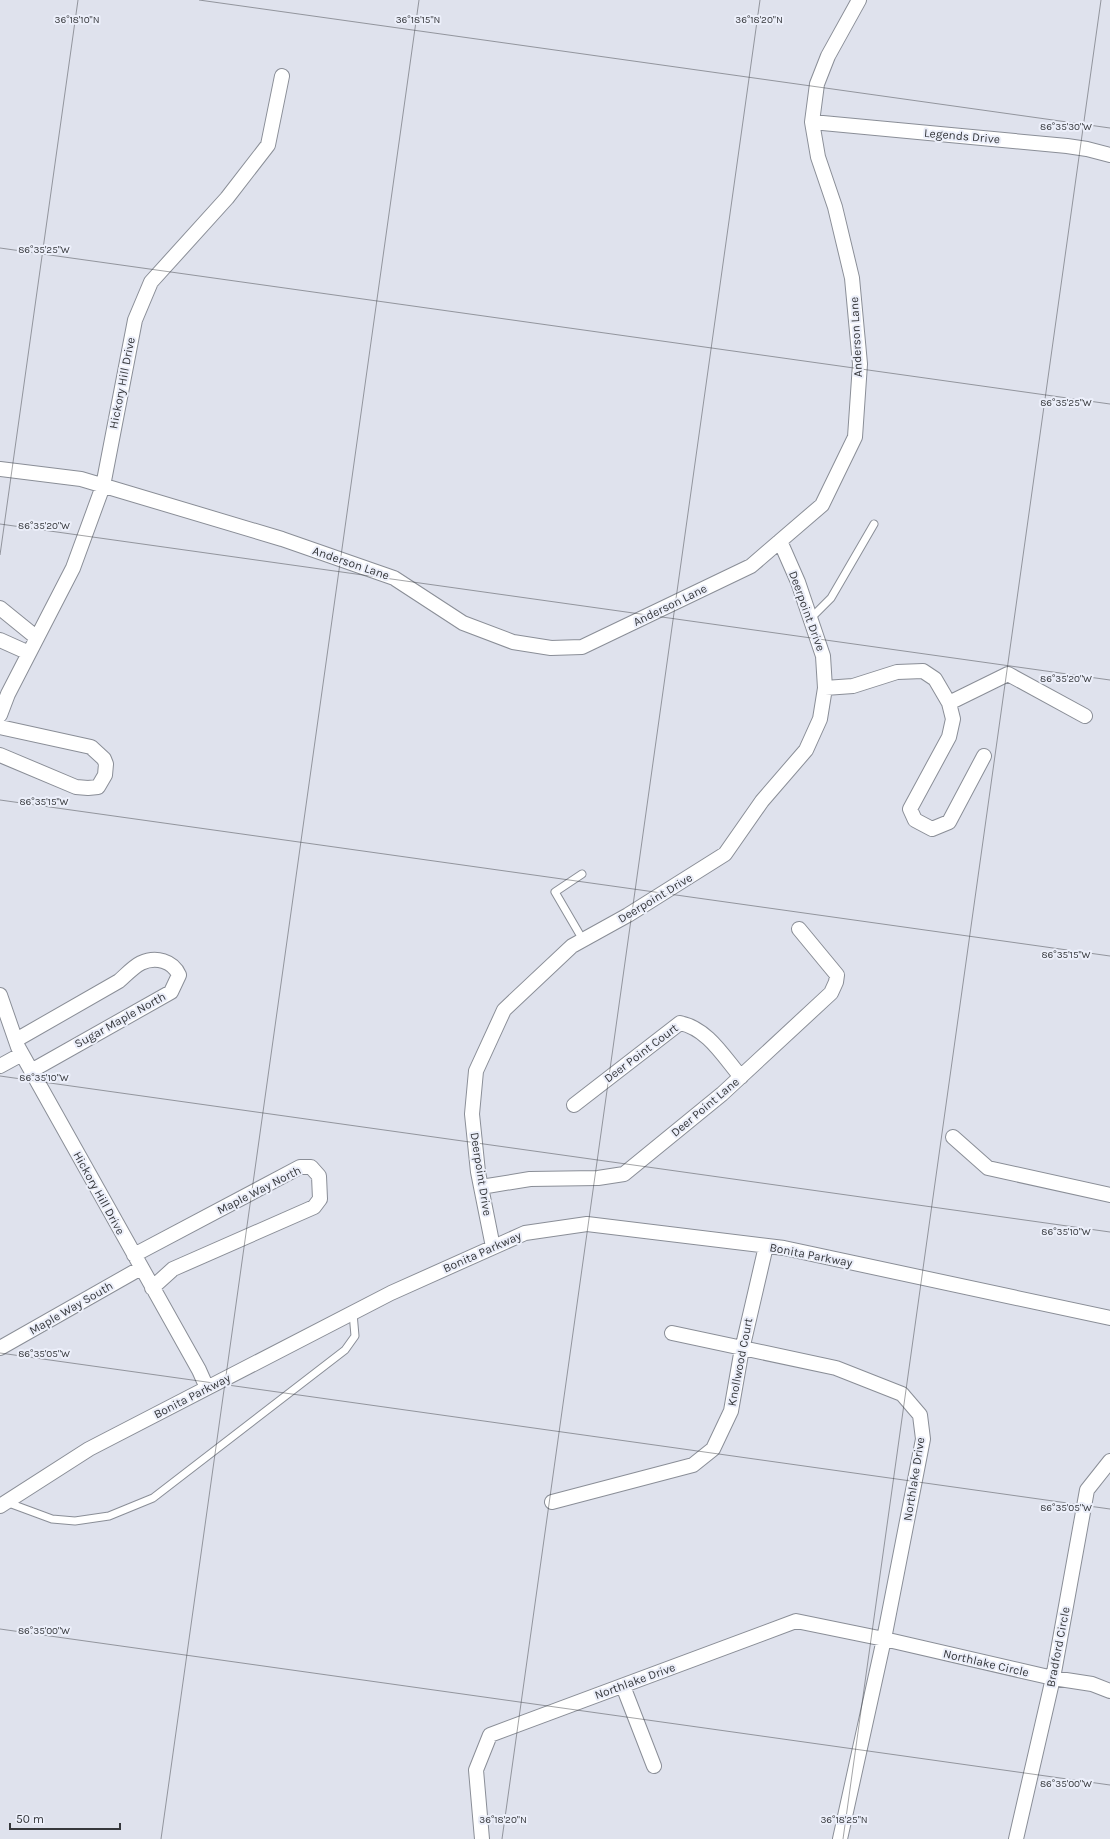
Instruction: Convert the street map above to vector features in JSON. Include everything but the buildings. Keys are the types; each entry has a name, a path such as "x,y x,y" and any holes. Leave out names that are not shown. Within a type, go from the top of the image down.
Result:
{"street":[{"name":"Anderson Lane","path":"0,469 81,479 282,539 394,578 463,623 513,642 551,648 582,647 751,566 822,505 855,437 860,364 852,278 835,207 818,157 812,122 817,84 828,56 859,0"},
{"name":"Hickory Hill Drive","path":"0,715 8,694 73,568 103,486 135,320 149,286 227,198 268,145 282,76"},
{"name":"Legends Drive","path":"812,122 1068,146 1110,155"},
{"name":"Deerpoint Drive","path":"494,1247 481,1187 472,1114 476,1070 504,1010 572,946 628,915 725,854 762,801 806,750 820,719 825,688 823,656 798,582 780,541"},
{"path":"0,608 37,638"},
{"path":"0,640 29,653"},
{"path":"825,688 853,686 897,672 923,671 935,679 949,704 953,719 950,737 910,808 915,820 932,829 949,822 984,756"},
{"path":"949,704 1008,674 1085,716"},
{"path":"0,727 92,747 104,758 106,764 105,775 98,787 76,787 0,755"},
{"name":"Deer Point Lane","path":"481,1187 530,1179 598,1178 624,1174 722,1094 831,993 836,982 837,975 799,929"},
{"name":"Sugar Maple North","path":"16,1040 119,982 132,969 142,962 154,960 163,961 170,963 177,970 179,975 170,992 31,1071"},
{"name":"Hickory Hill Drive","path":"0,995 22,1054 199,1370 207,1388"},
{"name":"Deer Point Court","path":"574,1105 680,1023 690,1025 705,1034 741,1077"},
{"path":"0,1066 22,1054"},
{"path":"953,1137 988,1168 1110,1195"},
{"name":"Maple Way North","path":"134,1255 300,1167 311,1167 319,1176 320,1199 314,1207 173,1269 152,1288"},
{"name":"Bonita Parkway","path":"3,1503 89,1449 391,1293 525,1233 587,1224 766,1246 792,1250 1110,1318"},
{"name":"Knollwood Court","path":"552,1502 693,1465 713,1449 731,1411 742,1348 766,1246"},
{"name":"Maple Way South","path":"0,1348 141,1268"},
{"name":"Northlake Drive","path":"672,1333 836,1368 902,1394 920,1415 923,1439 884,1639 840,1839"},
{"name":"Bradford Circle","path":"1016,1839 1053,1678 1087,1490 1110,1461"},
{"name":"Northlake Drive","path":"482,1839 476,1770 490,1735 796,1621 884,1639"},
{"name":"Northlake Circle","path":"884,1639 1053,1678 1092,1684 1110,1692"},
{"path":"623,1686 654,1766"}],"lane":[{"path":"810,619 831,598 874,524"},
{"path":"582,874 555,892 583,940"},
{"path":"3,1503 52,1518 75,1521 109,1516 153,1498 345,1350 354,1336 353,1313"}]}
